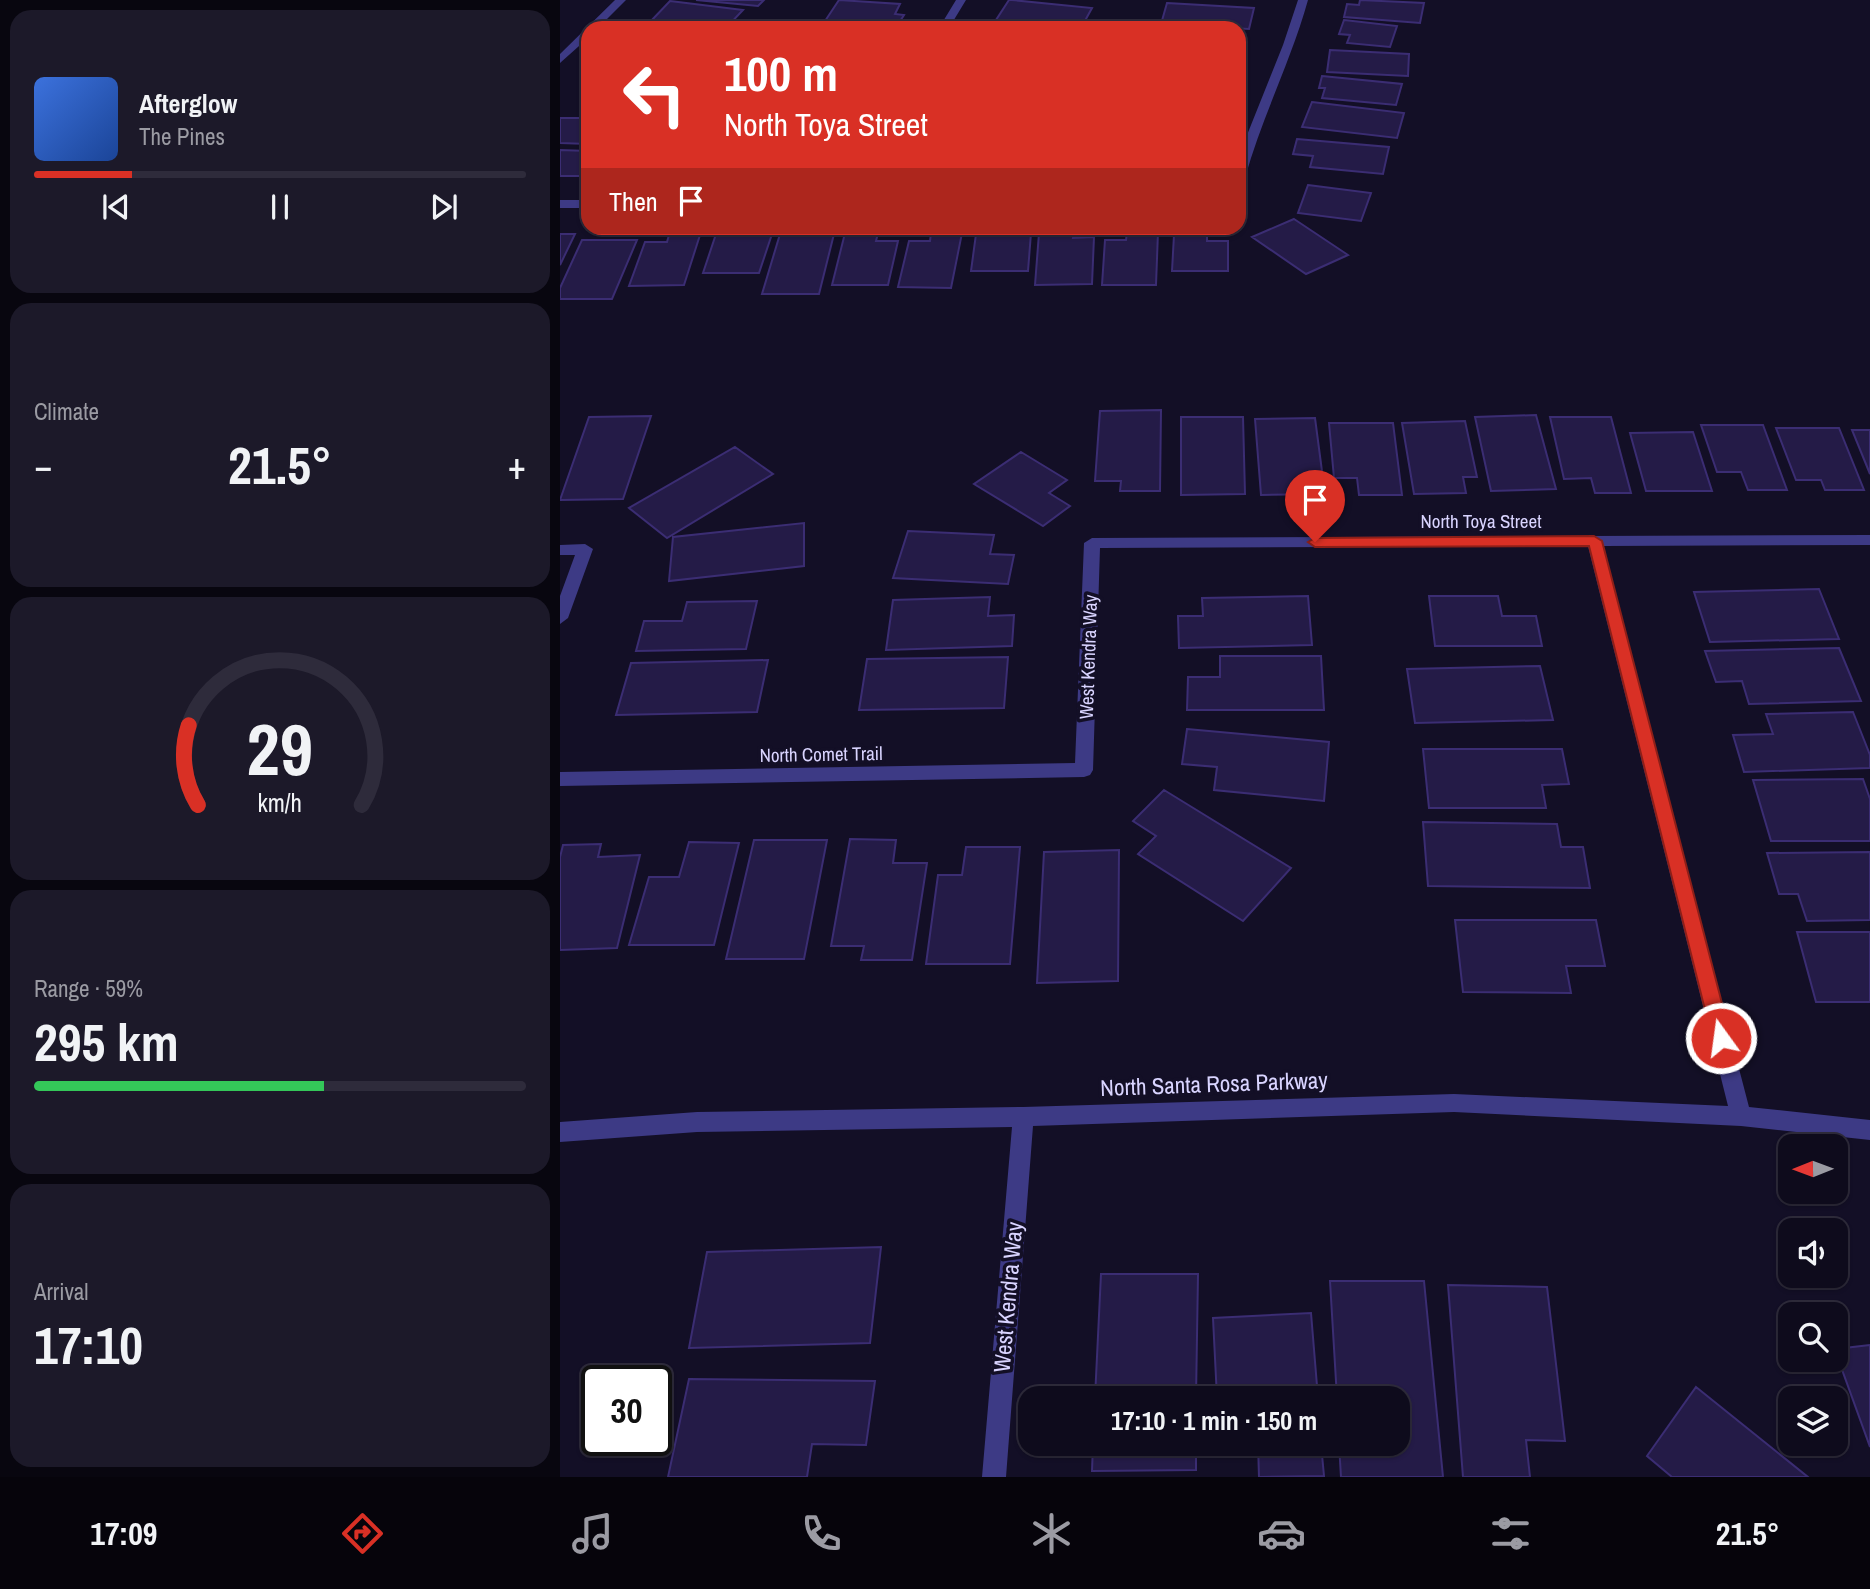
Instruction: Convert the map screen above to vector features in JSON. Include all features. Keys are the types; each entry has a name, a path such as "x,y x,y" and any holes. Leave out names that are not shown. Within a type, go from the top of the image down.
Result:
{"street":[{"path":"599,21 621,0"},
{"path":"948,21 961,0"},
{"path":"1246,153 1293,39 1303,0"},
{"path":"560,60 581,39"},
{"path":"560,204 581,204"},
{"name":"North Toya Street","path":"1092,543 1870,540"},
{"path":"1594,541 1741,1116"},
{"name":"West Kendra Way","path":"1084,770 1092,543"},
{"path":"560,550 585,549 560,618"},
{"name":"North Comet Trail","path":"560,779 1084,770"},
{"name":"North Santa Rosa Parkway","path":"560,1132 697,1122 1023,1117 1454,1102 1741,1116 1870,1129"},
{"name":"West Kendra Way","path":"994,1477 1023,1117"}],"building":[{"path":"696,0 764,0 758,6"},
{"path":"839,0 900,4 895,14 904,15 900,21 825,21"},
{"path":"1009,0 1092,8 1085,21 996,20"},
{"path":"1360,0 1424,3 1420,23 1344,17 1347,4 1359,5"},
{"path":"670,1 743,10 733,21 651,21"},
{"path":"1167,3 1254,8 1249,29 1246,29 1246,21 1162,21"},
{"path":"1344,20 1397,26 1390,47 1347,43 1350,35 1339,34"},
{"path":"1330,50 1409,54 1408,76 1327,72"},
{"path":"1322,76 1402,84 1396,105 1322,98 1325,88 1319,88"},
{"path":"1312,102 1404,113 1397,138 1302,127"},
{"path":"560,118 581,118 581,144 560,143"},
{"path":"1297,139 1389,147 1383,174 1310,167 1313,156 1293,154"},
{"path":"560,150 581,151 581,176 560,176"},
{"path":"1308,185 1371,193 1361,221 1298,213"},
{"path":"1294,219 1348,255 1306,274 1252,237"},
{"path":"560,234 575,234 560,265"},
{"path":"669,235 700,235 684,285 629,286 645,242 667,242"},
{"path":"716,235 772,235 759,273 703,273"},
{"path":"780,235 834,235 819,294 762,294"},
{"path":"844,235 878,235 876,241 898,241 888,285 832,285"},
{"path":"931,235 962,235 951,288 898,287 909,241 930,241"},
{"path":"976,235 1031,235 1028,271 971,271"},
{"path":"1039,235 1094,237 1092,284 1035,285"},
{"path":"1127,235 1158,235 1156,285 1102,285 1105,240 1126,240"},
{"path":"1174,235 1207,235 1207,241 1228,241 1228,271 1172,271"},
{"path":"582,240 637,240 612,299 560,299 560,288"},
{"path":"1161,410 1160,491 1120,491 1121,481 1095,481 1100,411"},
{"path":"1536,415 1556,489 1491,491 1475,417"},
{"path":"651,416 623,499 560,500 589,417"},
{"path":"1181,417 1243,417 1245,494 1181,495"},
{"path":"1550,417 1611,417 1631,493 1595,493 1591,478 1564,479"},
{"path":"1315,418 1325,494 1261,495 1255,419"},
{"path":"1465,421 1477,477 1463,477 1466,493 1414,494 1402,423"},
{"path":"1329,423 1393,423 1402,495 1359,495 1357,478 1334,478"},
{"path":"1701,425 1763,425 1787,490 1748,490 1741,472 1717,472"},
{"path":"1776,428 1839,428 1864,490 1825,490 1821,480 1796,480"},
{"path":"1852,430 1870,430 1870,474"},
{"path":"1693,432 1712,491 1646,491 1630,433"},
{"path":"735,447 773,474 667,538 629,508"},
{"path":"1021,452 1067,480 1049,493 1070,506 1043,526 974,484"},
{"path":"804,523 804,566 669,581 673,537"},
{"path":"908,531 994,535 990,554 1014,555 1008,584 893,578"},
{"path":"1819,589 1839,639 1710,642 1694,592"},
{"path":"1308,596 1312,645 1179,648 1178,616 1203,616 1202,598"},
{"path":"1429,596 1498,596 1502,616 1536,616 1542,646 1435,646"},
{"path":"990,597 988,616 1014,615 1012,646 886,650 893,600"},
{"path":"757,601 746,649 636,651 644,621 682,621 687,602"},
{"path":"1839,648 1861,701 1749,704 1742,681 1716,682 1705,651"},
{"path":"1220,656 1321,656 1324,710 1187,710 1188,677 1220,677"},
{"path":"1008,657 1004,708 859,710 867,659"},
{"path":"768,660 757,712 616,715 631,663"},
{"path":"1540,666 1553,720 1415,723 1407,669"},
{"path":"1853,712 1870,755 1870,768 1744,772 1733,735 1773,734 1766,714"},
{"path":"1187,729 1329,742 1324,801 1214,790 1217,767 1182,764"},
{"path":"1423,749 1562,749 1569,784 1542,785 1546,808 1429,808"},
{"path":"1863,779 1870,799 1870,841 1771,841 1753,780"},
{"path":"1164,790 1291,868 1243,921 1138,854 1156,836 1133,821"},
{"path":"1423,822 1557,824 1561,847 1583,847 1590,888 1428,886"},
{"path":"850,839 896,840 893,863 927,863 912,960 861,960 864,946 831,946"},
{"path":"754,840 827,840 804,959 726,959"},
{"path":"689,842 739,843 714,945 629,945 649,877 679,877"},
{"path":"601,844 598,857 640,855 617,948 560,950 560,857 563,845"},
{"path":"966,847 1020,847 1010,964 926,964 938,875 962,875"},
{"path":"1119,850 1118,981 1037,983 1044,852"},
{"path":"1870,852 1870,920 1807,921 1798,894 1779,894 1767,853"},
{"path":"1455,920 1596,920 1605,966 1566,966 1571,993 1463,992"},
{"path":"1797,932 1870,932 1870,1002 1816,1002"},
{"path":"881,1247 870,1343 689,1348 707,1252"},
{"path":"1101,1274 1198,1274 1196,1386 1096,1386"},
{"path":"1330,1281 1424,1281 1443,1477 1341,1477 1340,1456 1410,1456 1410,1386 1336,1386"},
{"path":"1448,1285 1547,1287 1565,1441 1526,1440 1530,1477 1463,1477"},
{"path":"1311,1313 1317,1386 1216,1386 1213,1318"},
{"path":"1870,1345 1870,1447 1843,1372 1848,1372 1848,1348"},
{"path":"689,1379 875,1381 866,1445 812,1444 807,1477 668,1477"},
{"path":"1696,1387 1778,1453 1778,1456 1782,1456 1808,1477 1672,1477 1647,1456"},
{"path":"1093,1456 1196,1456 1196,1470 1092,1471"},
{"path":"1258,1456 1322,1456 1324,1476 1259,1477"}],"route":[{"path":"1315,542 1594,541 1721,1038"}]}
